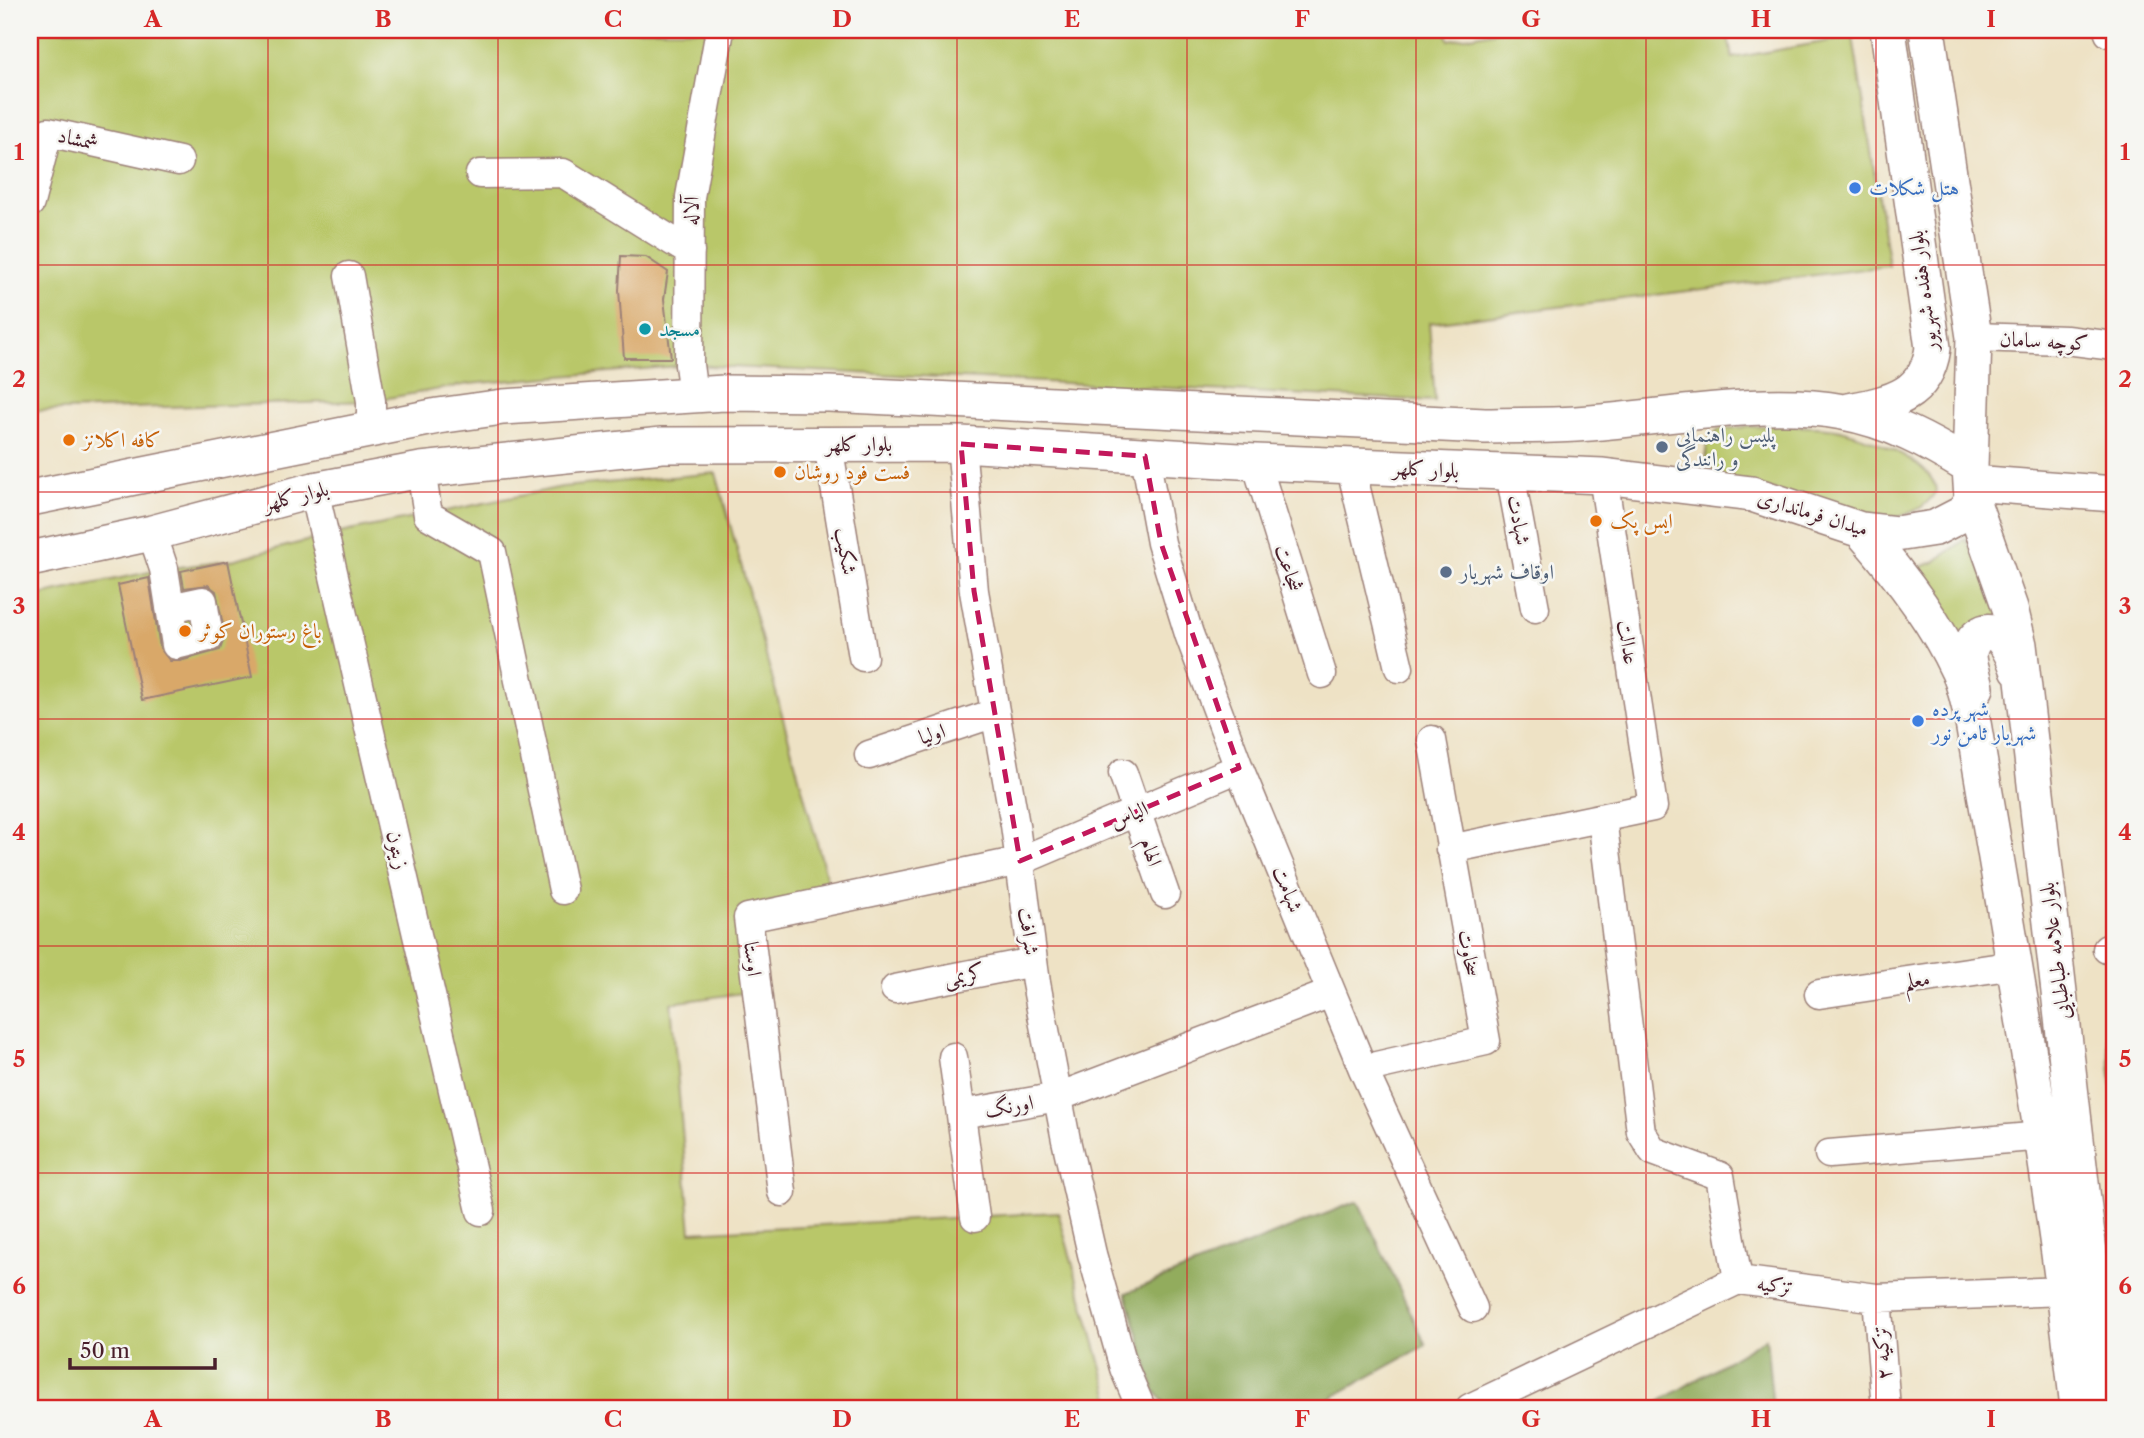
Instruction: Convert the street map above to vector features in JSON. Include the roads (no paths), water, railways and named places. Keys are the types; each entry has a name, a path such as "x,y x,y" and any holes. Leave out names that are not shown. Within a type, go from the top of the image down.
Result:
{"main road":[{"name":"بلوار هفده شهریور","path":"1843,412 1892,402 1916,385 1930,367 1933,348 1888,30"},
{"name":"بلوار هفده شهریور","path":"1927,30 1974,337 1971,484"},
{"path":"30,498 438,416 503,407 693,394 829,394 1485,426 1575,425 1694,413 1816,409 1843,412 1904,431 1971,484 2114,494"},
{"name":"بلوار کلهر","path":"30,559 152,533 314,490 421,470 662,445 961,444 1256,462 1603,477 1699,486"},
{"name":"میدان فرمانداری","path":"1699,486 1752,494 1861,530 1896,534 1935,528 1964,513 1971,484"},
{"name":"بلوار علامه طباطبایی","path":"1971,484 2010,608 2024,682 2101,1398"},
{"name":"بلوار علامه طباطبایی","path":"1861,530 1885,557 1959,672 1972,717 2015,965 2066,1291 2101,1398"},
{"path":"1982,776 1978,700 1969,656 1972,641 1982,632 1994,632 2004,639 2024,682"}],"street":[{"name":"آلاله","path":"693,394 689,365 690,197 720,30"},
{"name":"شمشاد","path":"30,203 48,132 179,161"},
{"path":"480,174 563,173 690,252"},
{"path":"349,276 371,401 371,431"},
{"name":"کوچه سامان","path":"1974,337 2066,340 2114,346"},
{"name":"شکیب","path":"828,444 863,657"},
{"name":"شرافت","path":"961,444 974,591 1020,861 1033,962 1058,1097 1107,1311 1128,1379 1141,1408"},
{"name":"شهامت","path":"1145,456 1165,556 1189,634 1239,768 1363,1069 1473,1308"},
{"name":"شجاعت","path":"1256,462 1322,674"},
{"path":"1350,464 1399,668"},
{"path":"421,470 428,515 492,552 563,890"},
{"name":"شهادت","path":"1510,474 1535,608"},
{"name":"عدالت","path":"1602,818 1653,807 1603,477"},
{"name":"زیتون","path":"314,490 481,1211"},
{"path":"152,533 164,569 170,608"},
{"name":"اولیا","path":"869,755 995,713"},
{"name":"سخاوت","path":"1363,1069 1486,1041 1432,740"},
{"name":"الیاس","path":"1020,861 1239,768"},
{"name":"الهام","path":"1123,773 1165,894"},
{"path":"1450,849 1602,818 1641,1132 1653,1151 1720,1176 1738,1280"},
{"name":"اوستا","path":"782,1192 748,918 1020,861"},
{"name":"کریمی","path":"895,989 1033,962"},
{"name":"معلم","path":"1819,994 2015,965"},
{"name":"اورنگ","path":"961,1114 1058,1097 1331,993"},
{"path":"953,1058 975,1217"},
{"path":"1829,1154 2043,1136"},
{"name":"تزکیه","path":"1470,1408 1738,1280 1877,1298 2066,1291"},
{"name":"تزکیه ۲","path":"1877,1298 1886,1408"}],"place":[{"name":"هتل شکلات","path":"1855,188"},
{"name":"مسجد","path":"645,329"},
{"name":"کافه اکلانز","path":"69,440"},
{"name":"پلیس راهنمایی و رانندگی","path":"1662,447"},
{"name":"فست فود روشان","path":"780,472"},
{"name":"ایس پک","path":"1596,521"},
{"name":"اوقاف شهریار","path":"1446,572"},
{"name":"باغ رستوران کوثر","path":"185,631"},
{"name":"شهر پرده شهریار ثامن نور","path":"1918,721"}]}
